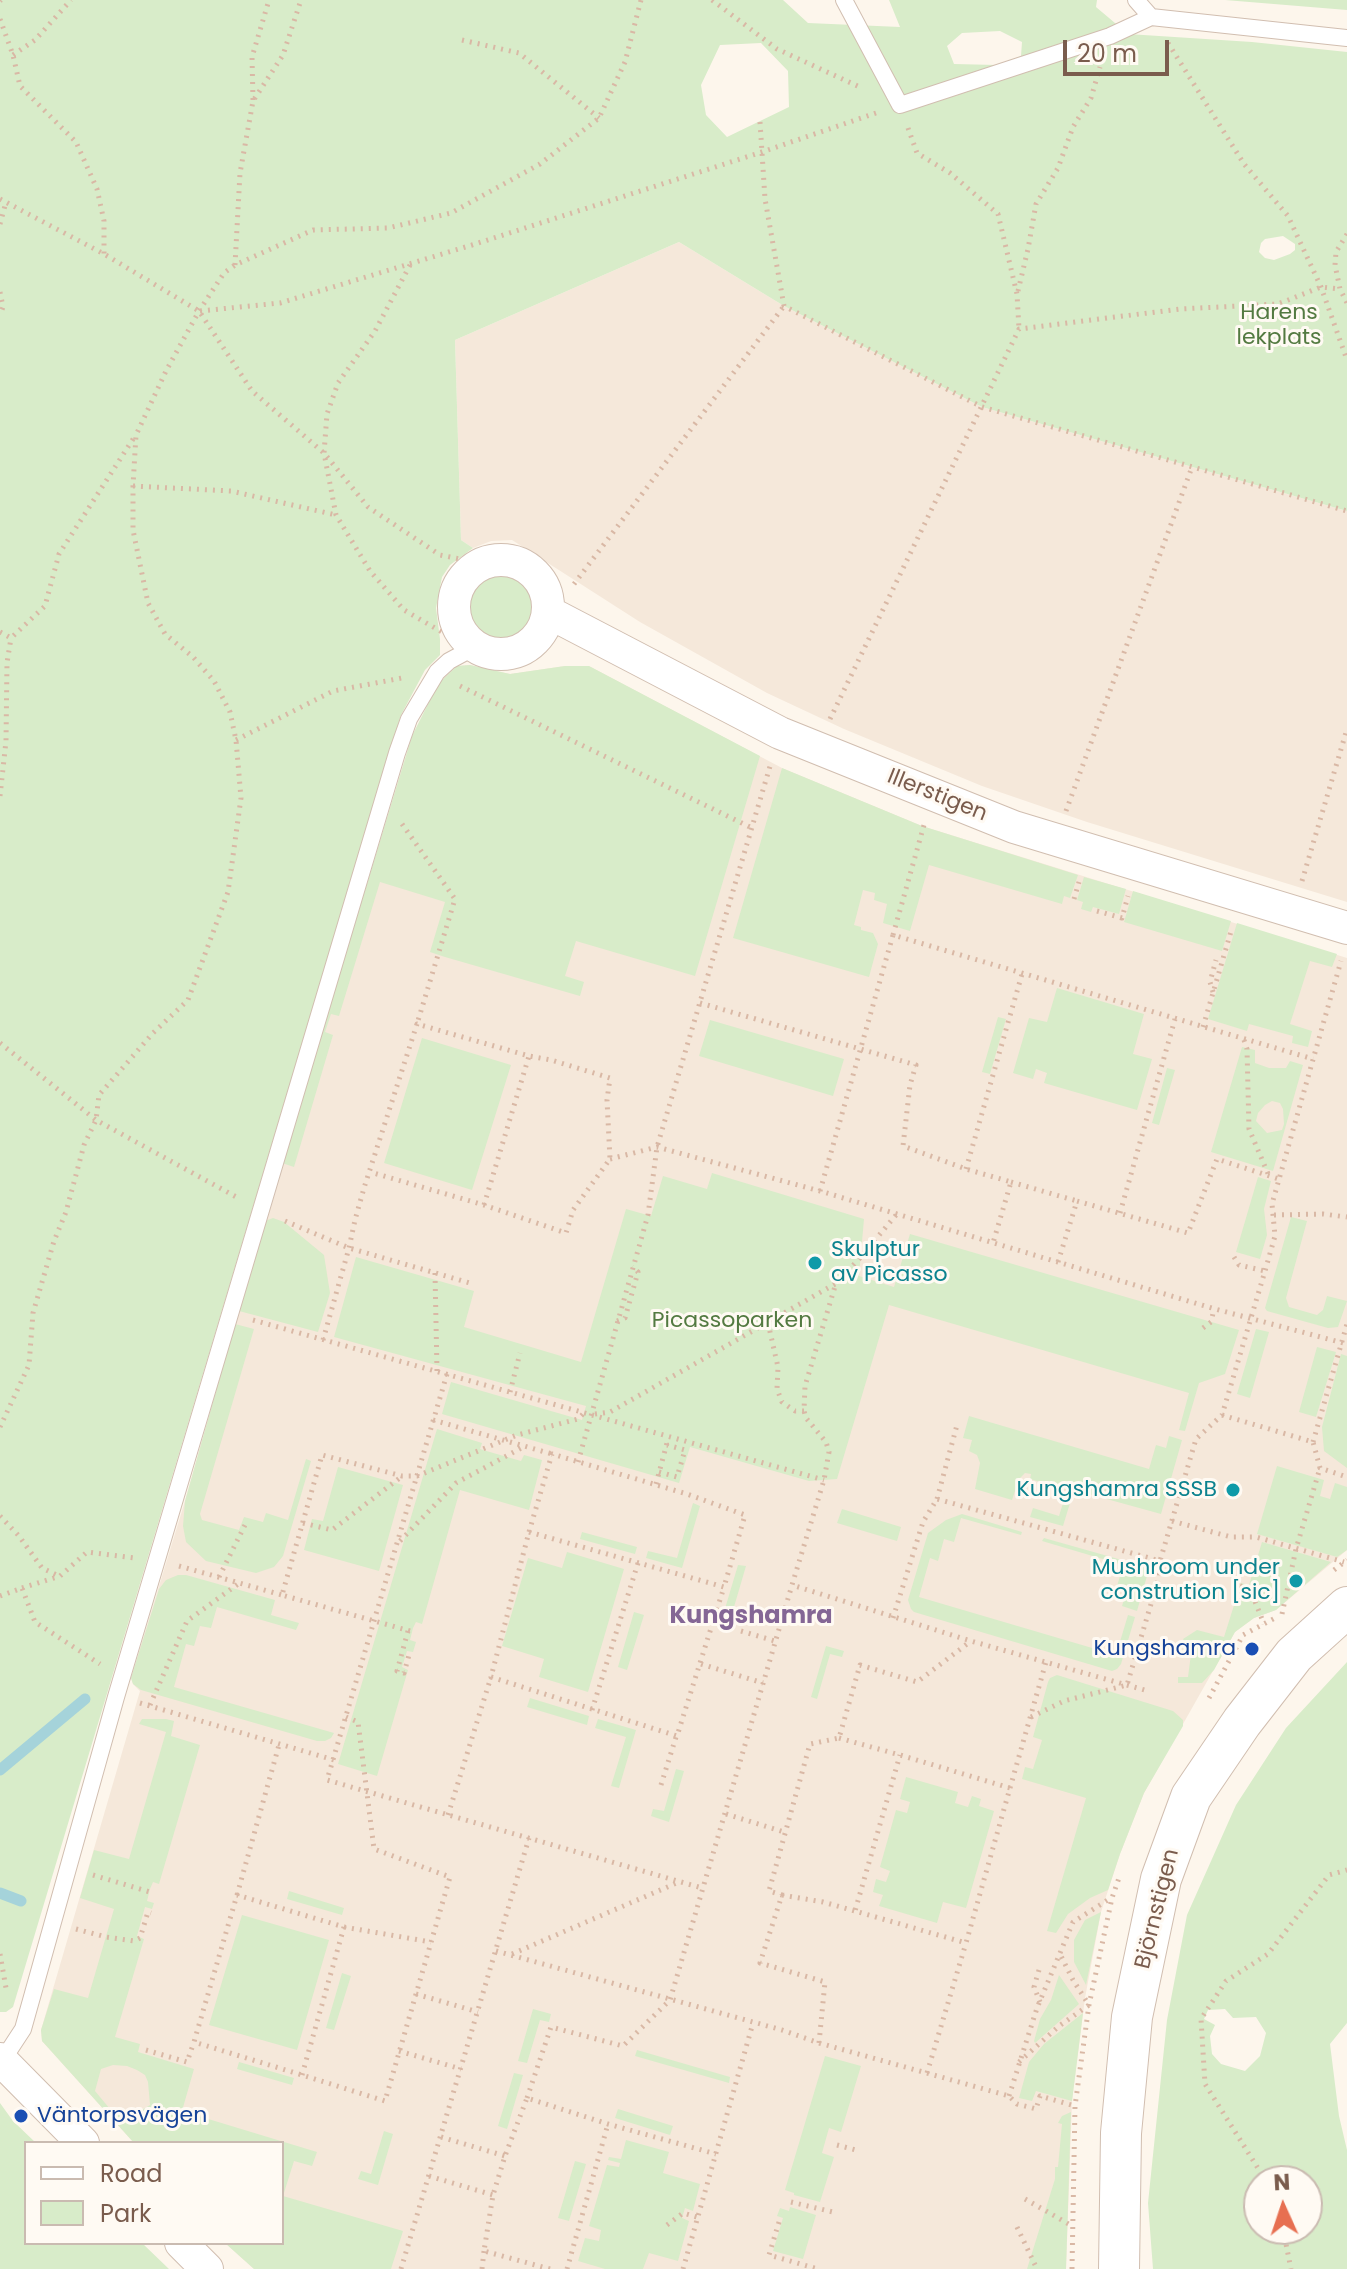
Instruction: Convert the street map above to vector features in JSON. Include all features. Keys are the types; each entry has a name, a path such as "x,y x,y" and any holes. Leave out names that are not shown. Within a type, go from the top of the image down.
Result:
{"street":[{"path":"499,560 513,561 528,568 540,580 548,612 544,628 528,646 498,654 475,647 462,634 455,619 454,603 469,572 499,560"},
{"name":"Illerstigen","path":"548,612 780,733 1014,827 1345,940"},
{"name":"Björnstigen","path":"1119,2269 1121,2133 1132,2017 1161,1879 1191,1797 1233,1735 1294,1655 1347,1607"},
{"path":"1,2060 81,2141"},
{"path":"183,2245 207,2269"}],"lane":[{"path":"844,0 900,105 1110,36 1151,17 1347,38"},
{"path":"1136,0 1151,17"},
{"path":"1,2060 23,2029 124,1669 383,797 409,719 437,672 449,661 475,647"}],"path":[{"path":"13,55 35,40 71,0"},
{"path":"235,265 240,173 253,101 252,57 269,0"},
{"path":"253,101 283,55 301,0"},
{"path":"0,796 11,638 45,606 59,554 136,435 166,371 224,273 235,265 313,230 388,228 451,213 540,164 599,118 625,62 641,0"},
{"path":"712,0 777,49 900,105 917,153 950,173 998,214 1017,294 1019,329 827,724"},
{"path":"1151,17 1244,164 1288,216 1321,287 1347,360"},
{"path":"0,19 20,86 76,142 87,165 102,210 104,254"},
{"path":"1017,294 1036,204 1058,168 1073,127 1091,98 1110,36"},
{"path":"462,40 519,53 599,118"},
{"path":"199,311 280,303 762,152 900,105"},
{"path":"574,584 784,306 765,199 760,122"},
{"path":"0,224 3,200 104,254 199,311 252,391 324,453 368,507 440,555 460,559"},
{"path":"1347,234 1336,252 1335,265 1340,289 1347,303"},
{"path":"410,264 375,331 338,383 327,414 324,453 336,515 370,571 404,610 442,632"},
{"path":"1019,329 1180,309 1278,304 1321,287 1340,289"},
{"path":"0,292 3,307 0,315"},
{"path":"784,306 982,407 1347,511"},
{"path":"0,1427 29,1365 33,1313 84,1145 96,1120 99,1095 153,1033 188,1000 228,892 241,798 230,712 214,681 193,657 165,634 148,603 133,530 136,435"},
{"path":"1064,815 1192,467"},
{"path":"133,486 231,491 336,515"},
{"path":"0,632 11,638"},
{"path":"236,740 333,691 437,672 752,828"},
{"path":"1300,886 1347,729"},
{"path":"578,1462 588,1414 648,1215 657,1147 773,758"},
{"path":"323,1340 355,1220 455,899 383,797"},
{"path":"820,1191 925,824"},
{"path":"1074,899 1081,876"},
{"path":"1097,911 1122,918 1130,888"},
{"path":"1203,1027 1235,920"},
{"path":"893,935 1313,1059"},
{"path":"1127,1685 1196,1439 1222,1415 1265,1271 1275,1236 1272,1204 1345,940"},
{"path":"1213,993 1210,982 1216,960"},
{"path":"966,1169 1022,974"},
{"path":"700,1003 916,1065 910,1085 903,1146 966,1169 1188,1233 1217,1159 1279,1179"},
{"path":"1120,1213 1175,1019"},
{"path":"370,1172 566,1233 573,1210 610,1159 607,1100 610,1078 417,1024"},
{"path":"1243,1039 1247,1049 1249,1129 1269,1176"},
{"path":"0,1043 96,1120 260,1210 349,1248 470,1283"},
{"path":"484,1205 529,1056"},
{"path":"610,1159 657,1147 820,1191 1215,1309 1344,1344"},
{"path":"993,1243 1011,1182"},
{"path":"1058,1262 1077,1201"},
{"path":"282,1595 322,1455 402,1476 417,1476 517,1435 588,1414 610,1412 836,1283 896,1215"},
{"path":"1274,1215 1347,1217"},
{"path":"1234,1257 1239,1265 1265,1271"},
{"path":"435,1273 437,1371"},
{"path":"482,2269 493,2195 551,2027 623,2046 670,2000 824,1480 829,1452 826,1442 804,1411 805,1386 836,1283"},
{"path":"1203,1328 1211,1322 1215,1309"},
{"path":"229,1314 824,1480"},
{"path":"768,1323 778,1367 777,1389 782,1402 795,1411 804,1411"},
{"path":"1282,1614 1296,1549 1320,1468 1313,1442 1344,1344 1347,1324"},
{"path":"510,1392 520,1353"},
{"path":"447,1374 327,1780 702,1888"},
{"path":"1222,1415 1313,1442"},
{"path":"433,1420 656,1484 745,1515 661,1785"},
{"path":"893,1618 923,1522 937,1499 957,1425"},
{"path":"656,1484 669,1436"},
{"path":"659,1472 677,1477 685,1450 667,1445"},
{"path":"398,1543 456,1483 525,1446"},
{"path":"448,1815 491,1677 552,1454"},
{"path":"1320,1468 1347,1477"},
{"path":"303,1523 332,1530 402,1476"},
{"path":"937,1499 1160,1561"},
{"path":"0,1516 42,1568 60,1576"},
{"path":"219,1577 247,1521"},
{"path":"1172,1521 1231,1537 1256,1537 1344,1562"},
{"path":"529,1532 724,1587"},
{"path":"0,1596 60,1576 87,1552 157,1561 409,1631 397,1671 404,1673 409,1655"},
{"path":"592,1710 638,1563"},
{"path":"150,1705 187,1621 239,1583"},
{"path":"792,1585 893,1618 1148,1691"},
{"path":"1240,1586 1250,1589 1264,1624"},
{"path":"22,1588 35,1622 106,1667 124,1669"},
{"path":"741,1631 775,1641"},
{"path":"839,1738 860,1665 917,1682 971,1641"},
{"path":"927,2073 1046,1662"},
{"path":"701,1664 763,1683"},
{"path":"491,1677 677,1736"},
{"path":"1031,1717 1064,1701 1127,1685"},
{"path":"116,1697 334,1760"},
{"path":"194,2042 385,2101 450,1877 374,1849 358,1722 346,1717"},
{"path":"966,1943 823,1902 769,1891 784,1832 810,1744 839,1738 1010,1788"},
{"path":"146,2050 187,2062 279,1745"},
{"path":"855,1911 900,1755"},
{"path":"726,1814 784,1832"},
{"path":"401,2269 529,1838"},
{"path":"1256,2165 1205,2084 1201,2019 1226,1981 1268,1954 1329,1875 1347,1870"},
{"path":"87,1873 150,1892"},
{"path":"511,1955 680,1881"},
{"path":"237,1895 344,1927 431,1942"},
{"path":"782,1895 760,1963 825,1982 819,2043"},
{"path":"1009,2096 1040,2002 1073,1922 1112,1898"},
{"path":"71,1927 134,1941 140,1938 148,1912 151,1913"},
{"path":"302,2075 344,1927"},
{"path":"496,1951 1009,2096 1017,2104 1036,2109 1040,2096 1075,2106"},
{"path":"0,1954 8,1995"},
{"path":"1018,2062 1059,2026 1089,2005 1060,1954"},
{"path":"1039,1970 1034,1987 1040,2002"},
{"path":"416,1994 478,2012"},
{"path":"683,2269 753,2023"},
{"path":"399,2051 461,2069"},
{"path":"527,2098 716,2154"},
{"path":"567,2269 608,2124"},
{"path":"441,2137 505,2156"},
{"path":"837,2145 856,2150"},
{"path":"429,2176 493,2195"},
{"path":"1025,2199 1072,2227"},
{"path":"791,2202 837,2213"},
{"path":"667,2225 683,2213 697,2217"},
{"path":"779,2222 769,2255 818,2269"},
{"path":"1017,2227 1037,2269"},
{"path":"1286,2245 1291,2269"},
{"path":"484,2251 550,2269"}],"shaded area":[{"path":"679,242 784,306 982,407 1347,511 1347,902 1087,822 982,786 844,729 767,693 640,622 512,540 491,541 473,548 461,540 455,340"},
{"path":"470,665 510,674 565,666 589,666 782,768 922,826 1347,958 1347,1550 1276,1610 1254,1618 1235,1632 1144,1793 1120,1854 1101,1912 1085,1998 1072,2101 1066,2269 254,2269 227,2245 284,2245 284,2141 132,2141 42,2041 41,2030 140,1691 131,1678 412,736 444,677 457,666"}],"green space":[{"name":"Harens lekplats","path":"0,0 783,0 808,23 900,27 889,0 1097,0 1096,7 1128,34 1347,52 1347,511 982,407 784,306 679,242 455,340 461,540 473,548 450,565 442,577 436,608 440,655 425,670 401,715 13,2007 0,2012","holes":["1000,31 1022,42 1021,56 997,65 954,64 947,46 962,33","761,43 788,71 789,107 727,137 706,115 701,85 720,45","1283,236 1295,244 1295,250 1274,260 1265,258 1259,252 1265,239"]},
{"path":"1225,0 1347,0 1347,10"},
{"path":"495,575 507,575 524,584 531,595 531,619 524,630 507,639 495,639 483,634 474,625 469,613 469,601 474,589 483,580"},
{"path":"470,665 510,674 565,666 589,666 760,756 695,976 576,941 565,976 584,982 580,996 445,957 430,952 445,902 380,882 339,1016 331,1014 325,1032 333,1035 294,1167 282,1163 412,736 438,684 457,666"},
{"path":"782,768 922,826 1078,875 1070,898 1064,896 1062,904 929,865 910,931 883,923 887,904 874,900 875,893 863,890 854,925 873,933 878,944 869,977 733,938"},
{"path":"1084,877 1126,889 1119,914 1093,907 1091,912 1081,909 1083,902 1077,900"},
{"path":"1133,891 1231,921 1222,951 1124,922"},
{"path":"1237,923 1337,954 1332,967 1310,961 1290,1024 1312,1031 1308,1047 1292,1043 1293,1036 1249,1024 1247,1031 1208,1019"},
{"path":"1057,988 1144,1014 1133,1054 1152,1059 1137,1110 1044,1083 1047,1073 1036,1069 1033,1079 1013,1073 1029,1018 1047,1022"},
{"path":"998,1017 1006,1019 990,1074 982,1072"},
{"path":"710,1020 844,1059 833,1096 699,1056"},
{"path":"422,1038 511,1065 472,1190 384,1163"},
{"path":"1242,1047 1255,1050 1255,1063 1269,1068 1286,1068 1290,1061 1303,1065 1273,1171 1211,1152","holes":["1272,1101 1280,1103 1283,1109 1282,1130 1267,1133 1256,1121 1258,1113"]},
{"path":"1167,1068 1175,1070 1159,1125 1152,1123"},
{"name":"Picassoparken","path":"712,1173 864,1219 859,1276 894,1287 910,1234 1239,1330 1225,1374 1199,1383 1185,1431 1179,1430 1189,1393 889,1305 837,1479 809,1481 690,1447 679,1483 442,1414 451,1382 582,1420 586,1406 334,1337 356,1257 474,1291 464,1327 581,1362 626,1209 651,1216 663,1176 707,1189"},
{"path":"1258,1177 1271,1181 1264,1209 1267,1235 1260,1259 1236,1252"},
{"path":"1291,1217 1307,1221 1286,1298 1289,1307 1317,1315 1323,1310 1327,1296 1347,1301 1338,1327 1328,1328 1265,1308"},
{"path":"273,1218 284,1222 324,1255 330,1293 318,1332 239,1311 265,1221"},
{"path":"235,1324 254,1329 200,1514 202,1520 239,1530 244,1517 263,1522 266,1513 288,1520 306,1459 311,1461 283,1556 274,1567 256,1573 206,1561 186,1542 183,1526 185,1501"},
{"path":"1256,1329 1269,1332 1250,1398 1237,1394"},
{"path":"1317,1347 1336,1352 1316,1417 1299,1412"},
{"path":"1341,1354 1347,1356 1347,1468 1324,1451 1322,1427"},
{"path":"969,1416 1149,1469 1156,1445 1166,1448 1169,1436 1182,1440 1161,1514 1074,1490 1063,1526 1030,1517 1033,1508 1059,1516 1067,1490 1030,1479 1031,1474 1025,1473 1019,1479 1012,1500 975,1489 980,1463 977,1455 969,1451 972,1440 963,1438"},
{"path":"437,1429 482,1443 480,1449 483,1450 521,1461 524,1455 542,1460 529,1510 460,1490 422,1624 416,1622 413,1628 410,1640 416,1642 413,1652 407,1651 402,1667 408,1670 377,1776 338,1764"},
{"path":"1277,1466 1324,1480 1320,1496 1330,1499 1335,1483 1347,1487 1347,1550 1337,1557 1257,1534"},
{"path":"338,1467 403,1485 379,1571 304,1550 312,1519 323,1521"},
{"path":"693,1503 700,1506 682,1568 646,1558 648,1551 677,1558"},
{"path":"842,1509 901,1527 897,1541 837,1523"},
{"path":"962,1514 1022,1532 1021,1535 961,1518 954,1542 944,1539 938,1561 930,1558 919,1597 1116,1655 1128,1615 1135,1617 1117,1669 1112,1671 911,1609 908,1600 928,1533 946,1520"},
{"path":"582,1532 637,1547 635,1554 580,1539"},
{"path":"1044,1538 1143,1566 1147,1576 1137,1611 1122,1606 1126,1593 1116,1590 1123,1565 1042,1541"},
{"path":"1262,1542 1331,1562 1276,1610 1254,1618 1235,1632 1214,1670 1202,1683 1178,1683 1178,1677 1188,1677 1191,1654 1183,1639 1197,1630 1224,1637 1241,1583 1249,1585"},
{"path":"567,1552 624,1569 588,1692 539,1677 544,1659 502,1646 528,1558 562,1568"},
{"path":"738,1565 746,1566 729,1624 721,1622"},
{"path":"178,1575 275,1600 271,1615 299,1623 296,1630 217,1607 211,1628 200,1626 194,1646 186,1644 174,1687 334,1733 331,1738 317,1741 141,1690 133,1684 131,1678 159,1589 166,1580"},
{"path":"634,1612 644,1615 627,1670 618,1667"},
{"path":"826,1646 844,1651 842,1657 830,1654 817,1699 811,1697"},
{"path":"1347,1662 1347,2023 1330,2044 1339,2116 1347,2150 1347,2269 1153,2269 1148,2203 1167,2020 1187,1915 1236,1805 1286,1728","holes":["1225,2009 1233,2018 1256,2017 1266,2033 1260,2056 1245,2071 1221,2064 1212,2054 1210,2036 1215,2025 1204,2019 1208,2010"]},
{"path":"1057,1675 1173,1711 1183,1720 1183,1726 1144,1793 1108,1890 1090,1898 1068,1914 1056,1933 1047,1931 1086,1798 1022,1779 1025,1767 1033,1769 1042,1740 1033,1737 1048,1682"},
{"path":"530,1698 589,1716 587,1725 527,1707"},
{"path":"142,1719 174,1721 171,1736 200,1745 159,1884 153,1882 150,1889 147,1901 154,1903 152,1909 145,1907 137,1936 144,1939 115,2037 140,2044 138,2052 194,2069 182,2111 281,2141 132,2141 42,2041 41,2030 54,1989 88,1998 114,1909 80,1898 94,1850 129,1859 166,1732 139,1724","holes":["113,2065 145,2075 148,2082 150,2105 131,2117 119,2114 110,2109 95,2091 101,2069"]},
{"path":"598,1719 636,1730 619,1788 611,1786 626,1737 595,1728"},
{"path":"676,1769 684,1771 669,1822 651,1816 653,1809 664,1811"},
{"path":"906,1777 958,1792 955,1803 968,1807 972,1796 981,1799 979,1806 994,1811 966,1908 943,1902 937,1923 879,1906 883,1895 873,1892 876,1879 886,1882 890,1871 880,1867 896,1810 907,1813 910,1802 900,1799"},
{"path":"289,1891 344,1908 342,1915 287,1899"},
{"path":"1101,1912 1086,1985 1074,1962 1074,1940 1085,1920"},
{"path":"242,1915 329,1940 297,2050 209,2025"},
{"path":"342,1973 351,1976 334,2030 326,2028"},
{"path":"1059,1975 1079,2004 1035,2043 1040,2019 1051,2000"},
{"path":"533,2009 551,2014 549,2022 540,2020 527,2063 518,2061"},
{"path":"1083,2013 1072,2101 1036,2091 1032,2101 1019,2098 1029,2062 1044,2044"},
{"path":"637,2050 730,2077 729,2083 635,2056"},
{"path":"825,2056 861,2066 841,2132 829,2128 822,2153 834,2157 820,2202 785,2190"},
{"path":"239,2062 294,2078 292,2085 237,2069"},
{"path":"514,2073 523,2075 507,2129 498,2126"},
{"path":"0,2103 34,2141 24,2141 24,2245 144,2245 169,2269 0,2269"},
{"path":"618,2109 673,2126 670,2135 615,2118"},
{"path":"1071,2112 1066,2269 1027,2269 1055,2179 1055,2167 1058,2167 1062,2124 1058,2123 1062,2116"},
{"path":"384,2131 393,2134 378,2185 358,2179 361,2171 371,2174"},
{"path":"626,2140 669,2152 663,2173 700,2184 693,2211 685,2208 682,2218 689,2221 678,2261 649,2253 643,2269 605,2269 578,2261 585,2238 599,2241 601,2230 589,2226 607,2165 619,2167 620,2163 608,2160 609,2157 621,2159"},
{"path":"284,2142 317,2152 312,2166 294,2161 284,2193"},
{"path":"575,2161 586,2164 569,2221 558,2218"},
{"path":"284,2196 403,2231 391,2269 254,2269 227,2245 284,2245"},
{"path":"790,2207 816,2215 803,2259 773,2251 783,2218 777,2216 780,2208 789,2211"}],"waterway":[{"path":"0,1770 85,1699"},
{"path":"0,1893 21,1901"}],"place":[{"name":"Skulptur av Picasso","path":"815,1263"},
{"name":"Kungshamra SSSB","path":"1233,1490"},
{"name":"Mushroom under constrution [sic]","path":"1296,1581"},
{"name":"Kungshamra","path":"1252,1649"},
{"name":"Väntorpsvägen","path":"21,2116"}],"district":[{"name":"Kungshamra","path":"751,1617"}]}
